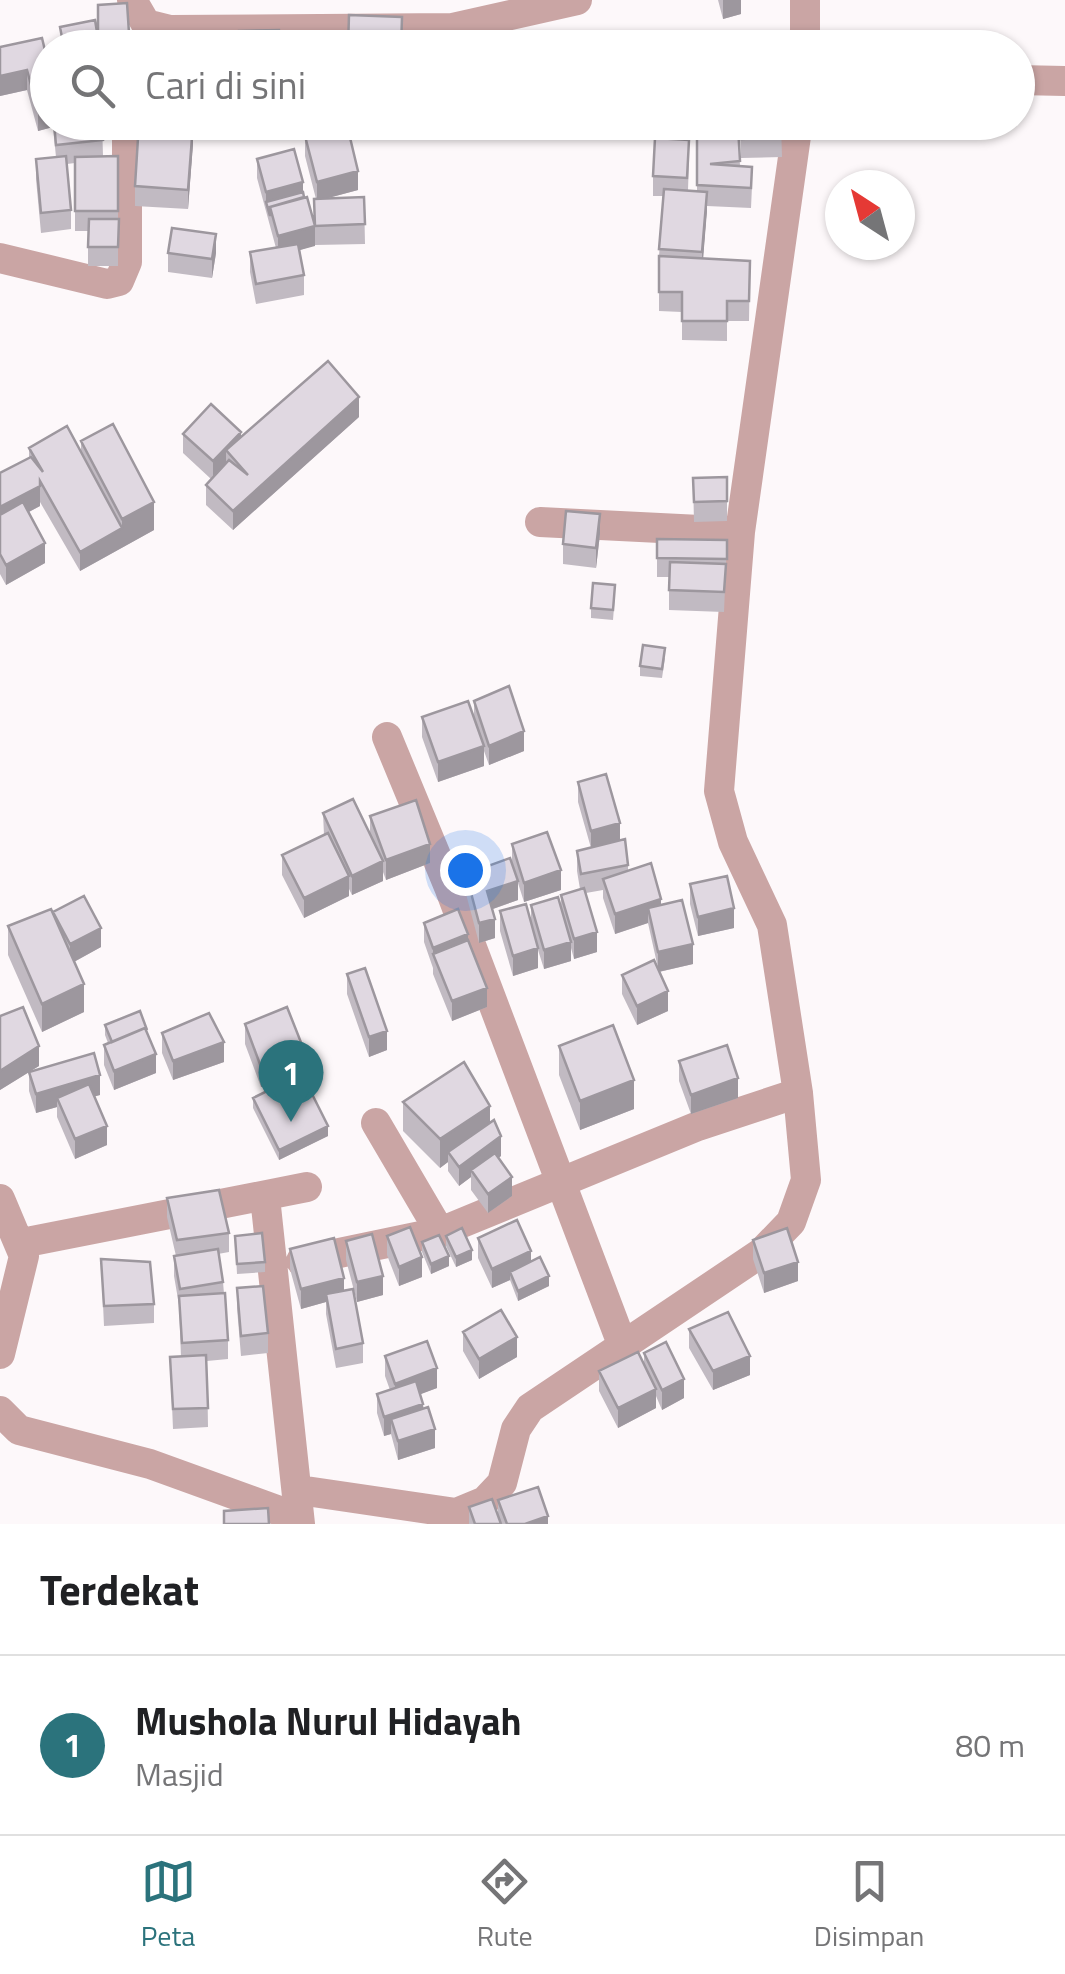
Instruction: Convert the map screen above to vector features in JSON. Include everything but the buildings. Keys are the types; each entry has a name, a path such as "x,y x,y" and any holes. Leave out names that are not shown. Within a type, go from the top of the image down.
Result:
{"street":[{"path":"132,0 146,24 170,30 453,28 577,0"},
{"path":"805,0 805,30"},
{"path":"1035,80 1065,80"},
{"path":"0,258 107,284 119,281 127,262 127,140"},
{"path":"0,1411 19,1430 150,1464 299,1511 456,1513 484,1502 502,1483 516,1428 530,1408 761,1253 791,1222 806,1180 798,1094 772,926 733,842 719,791 740,532 795,140"},
{"path":"540,522 740,532"},
{"path":"387,737 622,1344"},
{"path":"272,1266 440,1232 698,1126 798,1094"},
{"path":"376,1123 440,1232"},
{"path":"33,1242 307,1187"},
{"path":"265,1197 299,1511"},
{"path":"0,1199 33,1242"},
{"path":"0,1354 33,1242"}],"place":[{"name":"Mushola Nurul Hidayah","path":"291,1122"}]}
